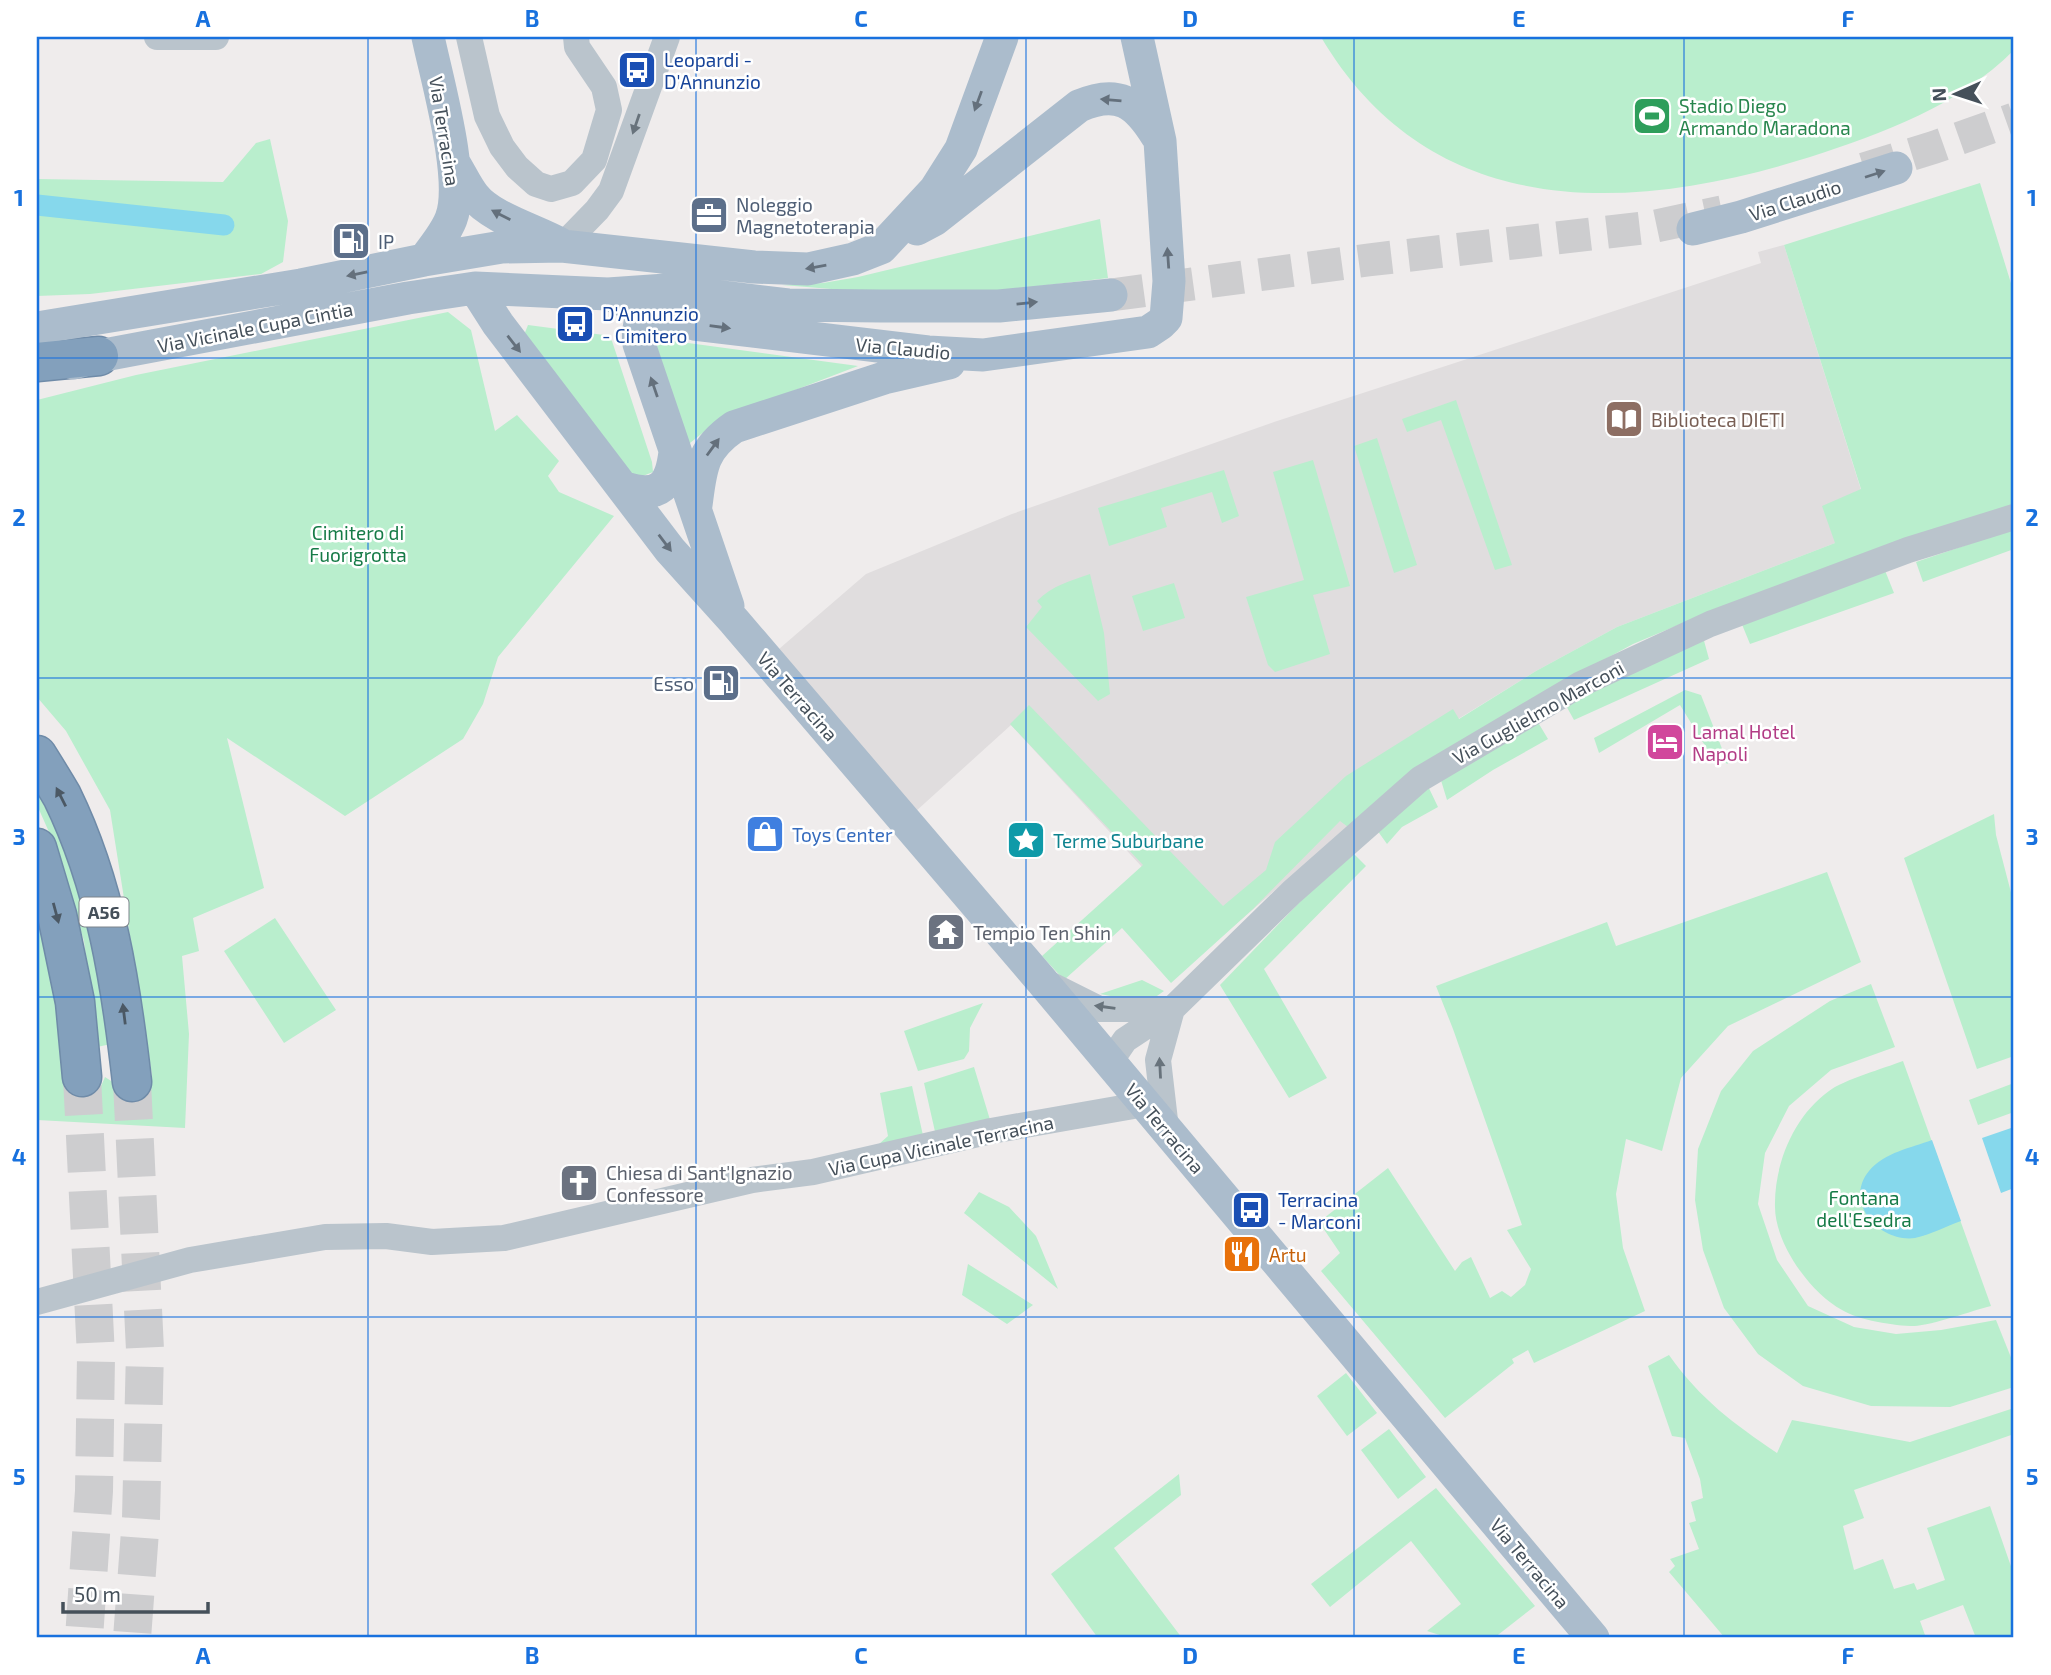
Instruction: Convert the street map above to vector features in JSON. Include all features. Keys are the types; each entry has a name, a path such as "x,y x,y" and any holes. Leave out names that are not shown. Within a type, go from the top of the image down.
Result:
{"highway":[{"path":"37,362 99,356"},
{"name":"A56","path":"37,755 61,796 90,863 106,917 123,1005 132,1082"},
{"name":"A56","path":"37,848 57,915 75,1002 82,1077"}],"main road":[{"name":"Via Terracina","path":"424,260 451,219 456,199 454,163 428,37"},
{"path":"881,248 935,190 961,149 1002,37"},
{"path":"1138,37 1160,141"},
{"path":"424,260 502,247 562,246 754,267 808,269 881,248 934,220 1079,106 1092,101 1107,98 1132,105 1143,114 1160,141"},
{"name":"Via Claudio","path":"656,300 694,324 893,349 983,355 1148,332 1166,317 1168,308 1169,281 1160,141"},
{"path":"454,163 475,198 489,209 562,246"},
{"name":"Via Claudio","path":"1693,229 1741,217 1896,168"},
{"name":"Via Vicinale Cupa Cintia","path":"37,328 301,285 424,260"},
{"name":"Via Terracina","path":"475,288 498,324 670,550 1041,980 1593,1638"},
{"name":"Via Claudio","path":"475,288 608,293 656,300 788,304 1112,306"},
{"name":"Via Vicinale Cupa Cintia","path":"37,373 99,356 475,288"},
{"name":"Via Terracina","path":"656,300 639,323 639,344 734,621"},
{"path":"695,511 701,466 719,438 734,427 884,378 983,355"},
{"path":"625,488 647,492 663,487 669,480 675,452"}],"street":[{"path":"157,37 216,37"},
{"path":"469,37 488,116 502,147 517,167 536,184 551,189 572,183 594,160 609,110 604,87 577,47 576,37"},
{"path":"562,246 597,210 611,191 667,37"},
{"path":"37,314 100,318"},
{"name":"Via Guglielmo Marconi","path":"1110,1062 1125,1040 1172,1009 1292,892 1420,779 1581,684 1710,624 1908,551 2014,517"},
{"path":"1041,980 1099,1009 1172,1009 1158,1060 1166,1129"},
{"name":"Via Cupa Vicinale Terracina","path":"37,1302 190,1260 325,1237 386,1236 432,1242 504,1238 752,1180 813,1172 991,1131 1145,1104"}],"shaded area":[{"path":"1784,245 1861,490 1835,543 1617,627 1536,671 1450,724 1348,827 1213,944 1011,725 915,812 779,649 866,574 1012,514 1274,422 1761,263 1758,252"}],"green space":[{"name":"Stadio Diego Armando Maradona","path":"1321,37 2014,37 2014,50 1969,87 1919,116 1838,148 1741,176 1672,188 1604,193 1538,188 1476,172 1418,142 1366,98"},
{"path":"270,139 288,221 283,262 261,274 90,294 37,296 37,179 223,182 256,143"},
{"path":"1980,183 2014,293 2014,504 1688,621 1633,644 1536,697 1348,827 1340,821 1253,909 1171,983 1122,928 1064,980 1042,956 1143,865 1010,724 1029,705 1223,906 1266,870 1275,842 1346,776 1453,709 1459,719 1536,671 1617,627 1835,543 1822,506 1861,489 1784,245"},
{"path":"1100,219 1108,278 963,295 906,295 782,285 823,283 858,277"},
{"name":"Cimitero di Fuorigrotta","path":"448,312 471,330 495,431 517,415 559,461 548,476 559,492 614,516 498,657 483,704 463,739 345,816 227,738 264,888 193,918 199,951 182,956 189,1034 185,1128 37,1120 37,917 60,1025 62,1071 73,1093 84,1101 98,1093 105,1077 134,1096 145,1096 152,1075 110,810 66,731 37,697 37,400 136,375"},
{"path":"528,325 604,335 612,341 653,472 635,479 524,335"},
{"path":"651,338 858,366 720,419 685,447"},
{"path":"1456,400 1512,565 1495,570 1441,420 1407,432 1402,419"},
{"path":"1377,438 1417,565 1394,573 1354,446"},
{"path":"1313,460 1350,586 1313,595 1330,654 1275,672 1268,665 1246,597 1304,580 1273,472"},
{"path":"1224,470 1239,516 1222,523 1212,492 1161,508 1167,527 1109,546 1098,508"},
{"path":"2014,529 2014,549 1923,582 1916,562"},
{"path":"1884,568 1894,593 1750,644 1741,622"},
{"path":"1090,574 1104,633 1110,694 1098,701 1026,627 1042,607 1037,601 1049,591"},
{"path":"1174,583 1185,618 1143,631 1132,596"},
{"path":"1703,637 1709,659 1574,720 1564,702"},
{"path":"1685,690 1701,695 1728,764 1712,757 1680,705 1599,753 1594,738"},
{"path":"1536,719 1548,739 1447,800 1440,777"},
{"path":"1426,782 1438,807 1402,827 1387,844 1377,830"},
{"path":"37,790 60,839 94,939 111,1044 97,1047 84,941 53,841 37,805"},
{"path":"1994,814 1996,835 2014,904 2014,1056 1977,1069 1904,858"},
{"path":"1350,850 1366,866 1264,969 1327,1078 1289,1098 1220,985"},
{"path":"1827,872 1861,962 1728,1026 1681,1078 1662,1151 1626,1139 1616,1194 1623,1248 1645,1311 1534,1363 1528,1350 1512,1359 1514,1363 1445,1418 1321,1271 1340,1253 1319,1222 1388,1168 1455,1271 1462,1262 1471,1257 1490,1298 1502,1291 1511,1297 1525,1285 1531,1269 1507,1230 1522,1225 1436,986 1607,922 1616,946"},
{"path":"275,918 336,1010 284,1043 224,951"},
{"path":"1142,980 1164,991 1147,1003 1100,994"},
{"path":"1871,984 1895,1047 1831,1070 1789,1106 1765,1153 1758,1204 1777,1260 1808,1306 1854,1327 1896,1334 1941,1330 1996,1320 2014,1365 2014,1387 1950,1407 1871,1406 1803,1386 1758,1354 1724,1308 1703,1250 1695,1200 1698,1149 1721,1091 1753,1051 1830,1001"},
{"path":"983,1003 970,1028 969,1051 964,1059 918,1071 904,1031"},
{"name":"Fontana dell'Esedra","path":"1903,1061 1991,1306 1914,1326 1887,1324 1849,1314 1818,1292 1788,1251 1781,1236 1775,1207 1778,1174 1788,1142 1796,1127 1817,1101 1835,1087"},
{"path":"974,1067 991,1123 936,1136 924,1083"},
{"path":"2014,1083 2014,1112 1978,1125 1969,1100"},
{"path":"912,1086 924,1140 869,1153 888,1136 880,1093"},
{"path":"979,1192 1009,1207 1036,1236 1058,1289 964,1213"},
{"path":"968,1264 1033,1305 1007,1324 962,1295"},
{"path":"1669,1355 1693,1385 1719,1410 1777,1453 1792,1420 1910,1442 2014,1408 2014,1434 1854,1490 1864,1518 1843,1526 1854,1570 1883,1559 1894,1589 1914,1583 1917,1590 1945,1580 1927,1528 1990,1506 2014,1575 2014,1638 1976,1638 1963,1605 1920,1621 1926,1638 1725,1638 1669,1572 1675,1566 1670,1559 1699,1549 1689,1523 1696,1521 1691,1502 1703,1498 1700,1479 1685,1438 1672,1436 1648,1366"},
{"path":"1346,1373 1377,1413 1347,1436 1317,1396"},
{"path":"1389,1429 1426,1477 1398,1499 1361,1450"},
{"path":"1179,1474 1181,1495 1114,1548 1182,1638 1098,1638 1051,1574"},
{"path":"1436,1488 1535,1606 1494,1638 1449,1638 1427,1631 1461,1604 1411,1541 1330,1607 1311,1584"}],"water":[{"path":"2014,1127 2014,1188 2001,1193 1982,1138"},
{"name":"Fontana dell'Esedra","path":"1932,1140 1961,1221 1915,1238 1889,1234 1869,1218 1863,1207 1860,1195 1862,1183 1869,1171 1883,1159"}],"waterway":[{"path":"37,205 224,225"}],"tunnel":[{"path":"1864,169 2014,119"},
{"path":"1111,295 1368,260 1651,227 1722,212"},
{"path":"82,1077 96,1356 94,1491 84,1638"},
{"path":"132,1082 145,1350 141,1518 132,1638"}],"place":[{"name":"Leopardi - D'Annunzio","path":"637,70"},
{"name":"Stadio Diego Armando Maradona","path":"1652,116"},
{"name":"Noleggio Magnetoterapia","path":"709,215"},
{"name":"IP","path":"351,241"},
{"name":"D'Annunzio - Cimitero","path":"575,324"},
{"name":"Biblioteca DIETI","path":"1624,419"},
{"name":"Esso","path":"721,683"},
{"name":"Lamal Hotel Napoli","path":"1665,742"},
{"name":"Toys Center","path":"765,834"},
{"name":"Terme Suburbane","path":"1026,840"},
{"name":"Tempio Ten Shin","path":"946,932"},
{"name":"Chiesa di Sant'Ignazio Confessore","path":"579,1183"},
{"name":"Terracina - Marconi","path":"1251,1210"},
{"name":"Artu","path":"1242,1254"}]}
